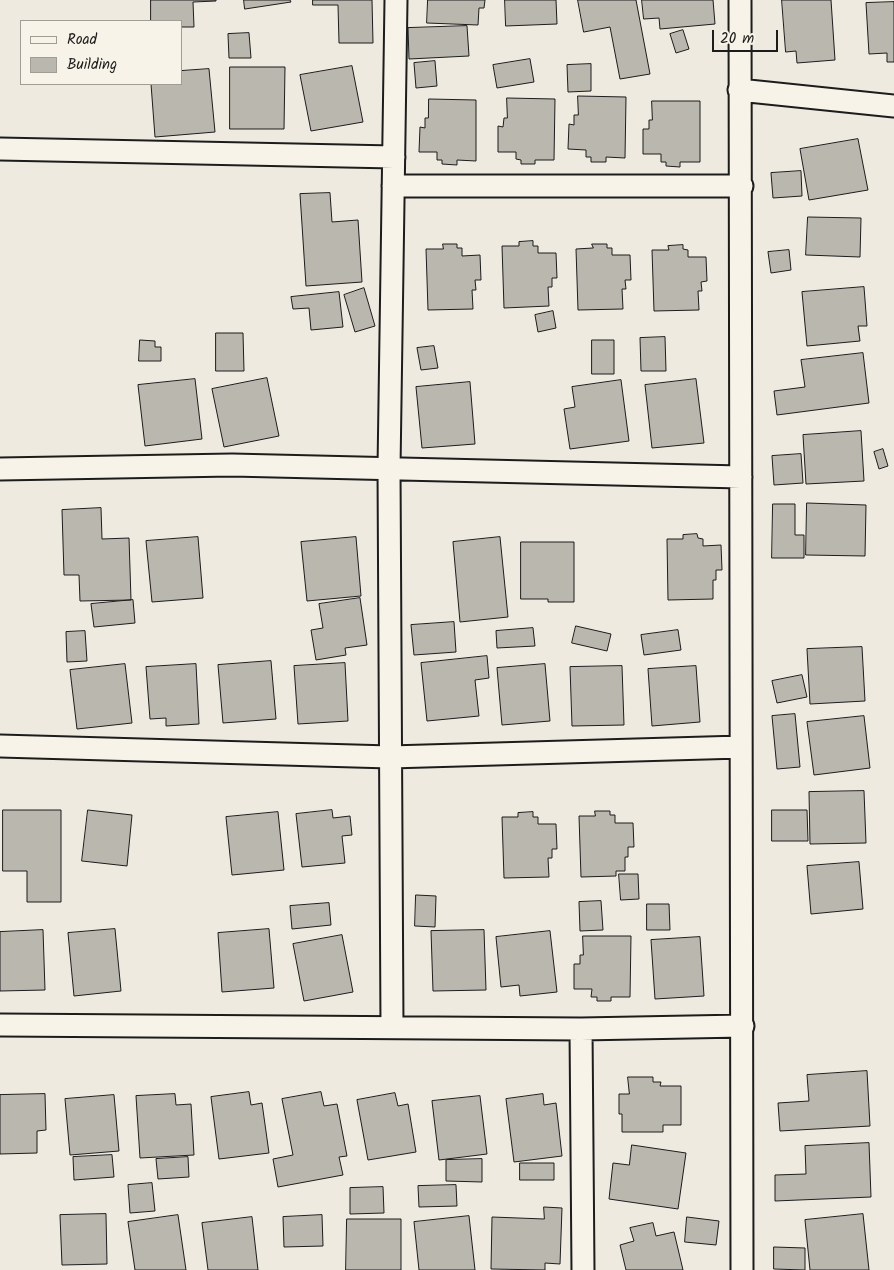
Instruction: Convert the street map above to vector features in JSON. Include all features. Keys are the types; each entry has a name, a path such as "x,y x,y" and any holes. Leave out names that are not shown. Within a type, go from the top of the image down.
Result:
{"street":[{"path":"392,1027 389,468 396,0"},
{"path":"740,0 739,90 742,186 742,1270"},
{"path":"739,90 894,106"},
{"path":"0,149 394,157"},
{"path":"393,186 742,186"},
{"path":"0,469 232,465 741,477"},
{"path":"0,746 390,757 741,747"},
{"path":"0,1025 581,1029 743,1026"},
{"path":"581,1029 583,1270"}],"building":[{"path":"151,0 216,0 193,2 194,27 182,27 182,20 151,20"},
{"path":"244,0 290,0 291,2 245,9"},
{"path":"313,0 372,0 373,43 339,43 338,5 313,5"},
{"path":"428,0 485,0 484,8 479,8 478,25 427,23"},
{"path":"505,0 556,0 557,24 506,26"},
{"path":"578,0 636,0 650,74 620,79 610,27 584,32"},
{"path":"642,0 713,0 715,24 660,29 659,18 644,19"},
{"path":"782,0 831,0 835,60 797,63 796,51 786,52"},
{"path":"894,2 894,62 887,62 887,53 869,54 866,3"},
{"path":"467,26 469,56 409,59 408,28"},
{"path":"683,30 689,49 676,53 670,34"},
{"path":"249,33 251,58 229,58 228,34"},
{"path":"530,59 534,82 497,88 493,65"},
{"path":"435,61 437,86 416,88 414,63"},
{"path":"591,64 591,91 568,92 567,65"},
{"path":"352,66 363,122 311,131 300,75"},
{"path":"230,67 285,67 284,129 230,129"},
{"path":"209,69 215,132 155,137 151,85 182,85 182,71"},
{"path":"578,96 626,97 625,158 606,157 606,162 591,162 591,157 586,157 586,150 568,149 569,124 574,125 574,115 578,115"},
{"path":"507,98 555,99 554,160 535,160 535,164 521,164 521,160 516,159 516,152 498,152 498,126 503,127 504,118 507,118"},
{"path":"429,99 476,100 476,161 457,160 457,165 442,164 442,160 437,160 437,152 419,152 420,127 425,128 425,118 428,118"},
{"path":"652,101 700,101 700,162 680,162 680,167 666,166 666,162 661,162 661,154 643,154 643,129 649,129 649,120 652,120"},
{"path":"858,139 868,190 809,200 800,149"},
{"path":"801,171 802,196 773,198 771,173"},
{"path":"330,193 332,222 358,220 362,282 306,286 300,194"},
{"path":"808,217 861,218 860,257 806,255"},
{"path":"533,241 533,246 538,246 538,253 556,253 557,278 552,278 552,287 548,287 549,306 504,308 502,246 519,246 519,242"},
{"path":"443,244 457,244 457,248 462,248 462,256 480,255 481,280 475,280 476,290 472,290 473,309 428,310 426,249 443,249"},
{"path":"592,244 607,244 607,248 612,248 612,255 630,255 631,280 625,280 626,289 622,289 623,309 578,310 576,249 593,248"},
{"path":"683,245 683,249 688,250 688,257 706,257 707,281 701,282 702,291 698,291 699,310 654,311 652,250 669,250 668,246"},
{"path":"789,250 791,270 771,273 768,252"},
{"path":"864,287 867,326 858,326 860,341 807,346 802,292"},
{"path":"364,288 375,326 355,332 344,295"},
{"path":"339,292 343,327 311,330 309,308 293,309 291,297"},
{"path":"553,311 556,328 538,332 535,315"},
{"path":"216,333 243,333 244,371 216,371"},
{"path":"665,337 666,371 641,371 640,338"},
{"path":"140,340 155,341 155,347 161,347 161,361 139,361"},
{"path":"592,340 614,340 614,374 592,374"},
{"path":"434,346 438,368 421,370 417,348"},
{"path":"863,353 869,403 777,415 774,391 805,387 801,360"},
{"path":"267,378 279,436 224,447 212,389"},
{"path":"195,379 202,439 145,446 138,385"},
{"path":"696,379 704,443 652,448 645,385"},
{"path":"621,380 629,441 570,449 564,409 575,407 572,387"},
{"path":"470,382 475,444 422,448 416,387"},
{"path":"861,431 864,481 806,484 803,435"},
{"path":"883,449 888,466 879,469 874,452"},
{"path":"801,454 803,483 774,485 772,456"},
{"path":"807,503 866,505 865,556 806,555"},
{"path":"773,504 795,504 795,535 804,535 804,558 772,558"},
{"path":"101,508 102,539 129,538 131,600 80,601 79,575 64,575 62,510"},
{"path":"697,534 698,538 703,539 703,546 721,545 722,570 716,570 716,580 713,580 713,599 668,600 667,539 683,539 683,535"},
{"path":"198,537 203,598 152,602 146,541"},
{"path":"356,537 361,596 307,601 301,542"},
{"path":"500,537 508,617 460,622 453,542"},
{"path":"521,542 574,542 574,602 548,602 548,599 521,599"},
{"path":"360,598 367,645 345,648 346,655 316,660 311,630 323,628 319,604"},
{"path":"133,600 135,623 94,627 91,604"},
{"path":"454,622 456,652 414,655 411,625"},
{"path":"576,626 611,634 607,651 572,643"},
{"path":"533,628 535,646 497,648 496,631"},
{"path":"678,630 681,650 644,655 641,635"},
{"path":"85,631 87,661 67,662 66,632"},
{"path":"862,647 865,701 810,704 807,649"},
{"path":"487,656 489,678 475,680 479,716 427,721 421,663"},
{"path":"271,661 276,719 223,723 218,665"},
{"path":"345,663 348,721 298,724 294,666"},
{"path":"125,664 132,723 77,729 70,670"},
{"path":"196,664 199,724 166,726 166,718 150,719 146,667"},
{"path":"545,664 550,721 502,725 497,668"},
{"path":"622,666 624,725 572,726 570,667"},
{"path":"696,666 700,722 652,726 648,669"},
{"path":"802,675 807,697 777,703 772,681"},
{"path":"795,714 800,767 777,769 772,716"},
{"path":"864,716 870,768 814,775 807,722"},
{"path":"864,791 866,843 810,844 809,792"},
{"path":"3,810 61,810 61,902 27,902 27,871 3,871"},
{"path":"88,810 132,815 127,866 82,861"},
{"path":"332,810 333,818 350,816 352,835 342,836 345,863 302,867 296,814"},
{"path":"772,810 807,810 808,841 772,841"},
{"path":"595,811 610,811 610,815 615,815 615,823 633,823 634,847 628,847 628,857 625,857 625,871 616,871 616,876 581,877 579,816 595,816"},
{"path":"278,812 284,870 232,875 226,817"},
{"path":"533,812 533,817 538,817 538,824 556,824 557,849 552,849 552,858 548,858 549,877 504,878 502,817 518,817 518,813"},
{"path":"859,862 863,909 811,914 807,866"},
{"path":"619,874 638,874 639,899 621,900"},
{"path":"416,895 436,896 435,927 415,926"},
{"path":"601,901 603,930 580,931 579,902"},
{"path":"329,903 331,925 292,929 290,906"},
{"path":"647,904 669,904 670,930 647,930"},
{"path":"115,929 121,991 74,996 68,933"},
{"path":"269,929 274,988 222,992 218,933"},
{"path":"43,930 45,990 0,991 0,932"},
{"path":"484,930 486,990 433,991 431,931"},
{"path":"550,931 557,992 520,996 519,985 501,987 496,937"},
{"path":"342,935 353,992 304,1001 293,944"},
{"path":"583,936 631,936 630,997 611,997 611,1001 597,1001 597,997 591,997 592,989 574,989 574,964 580,964 580,955 583,955"},
{"path":"700,937 704,996 655,999 651,940"},
{"path":"867,1071 870,1126 780,1131 778,1103 809,1101 807,1075"},
{"path":"628,1077 653,1077 653,1082 661,1082 660,1086 681,1086 681,1125 663,1125 663,1132 622,1132 622,1114 619,1114 619,1094 629,1094"},
{"path":"249,1092 251,1105 262,1103 269,1153 219,1159 211,1097"},
{"path":"321,1092 324,1106 337,1104 347,1156 339,1157 343,1175 278,1187 273,1159 293,1155 282,1099"},
{"path":"395,1093 398,1106 408,1104 416,1152 368,1160 357,1100"},
{"path":"45,1094 46,1130 37,1131 37,1153 0,1154 0,1095"},
{"path":"175,1094 176,1105 191,1104 194,1155 140,1158 136,1096"},
{"path":"543,1094 544,1105 556,1103 562,1156 514,1162 506,1099"},
{"path":"114,1095 119,1151 70,1155 65,1099"},
{"path":"480,1096 487,1154 439,1160 432,1101"},
{"path":"869,1143 871,1197 775,1201 775,1175 806,1174 805,1146"},
{"path":"632,1145 686,1153 678,1209 609,1199 613,1163 629,1165"},
{"path":"112,1155 114,1177 74,1180 73,1157"},
{"path":"188,1157 189,1177 158,1179 156,1159"},
{"path":"482,1159 482,1182 446,1181 446,1160"},
{"path":"520,1163 554,1163 554,1180 520,1180"},
{"path":"152,1183 155,1211 130,1213 128,1185"},
{"path":"456,1185 457,1206 419,1207 418,1186"},
{"path":"383,1187 384,1213 350,1214 350,1188"},
{"path":"544,1207 562,1208 560,1264 545,1263 545,1270 491,1269 492,1217 544,1219"},
{"path":"106,1214 107,1264 62,1265 60,1215"},
{"path":"863,1214 869,1270 810,1270 805,1220"},
{"path":"178,1215 186,1270 135,1270 128,1222"},
{"path":"322,1215 323,1246 284,1247 283,1217"},
{"path":"469,1216 475,1270 419,1270 414,1222"},
{"path":"252,1217 258,1270 208,1270 202,1223"},
{"path":"687,1217 719,1221 716,1245 685,1242"},
{"path":"347,1219 401,1219 401,1270 346,1270"},
{"path":"653,1223 656,1236 674,1232 683,1270 626,1270 620,1245 634,1241 630,1228"},
{"path":"774,1247 805,1248 805,1270 774,1269"}]}
